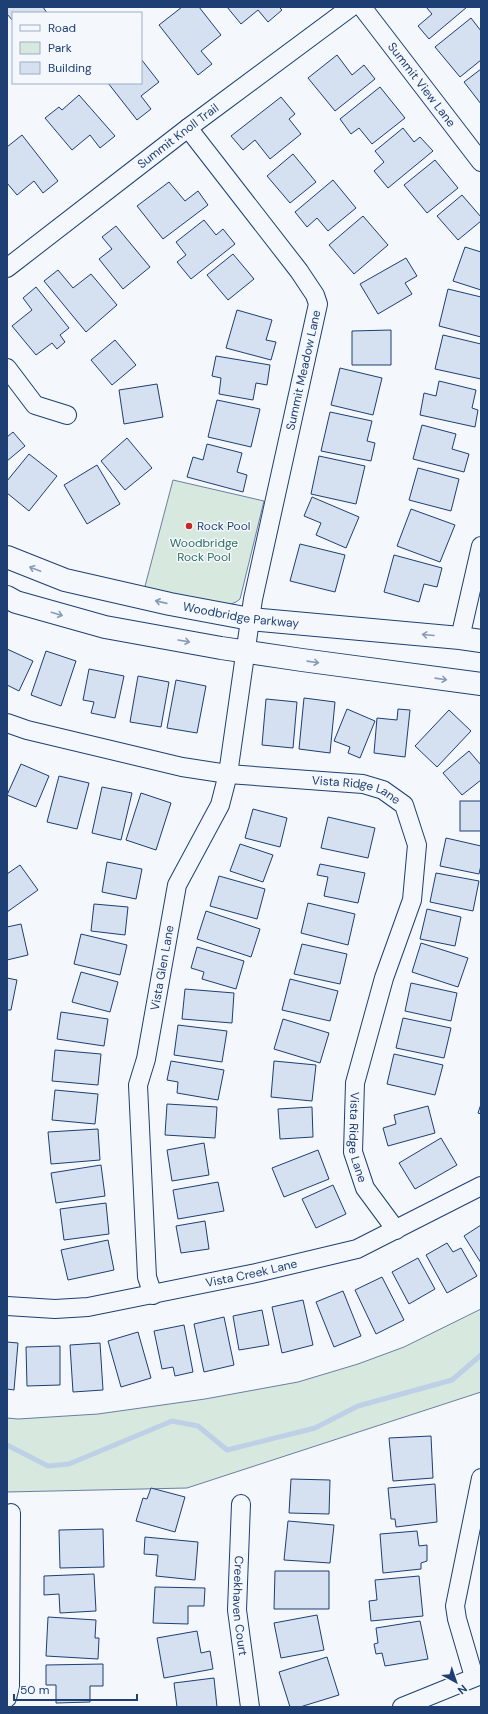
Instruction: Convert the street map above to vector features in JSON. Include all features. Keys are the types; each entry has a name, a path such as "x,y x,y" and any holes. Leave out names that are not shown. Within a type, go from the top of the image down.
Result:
{"main road":[{"name":"Woodbridge Parkway","path":"7,557 65,580 170,604 250,619 470,640"},
{"path":"7,597 16,602 106,627 245,652 481,684"}],"street":[{"name":"Summit Knoll Trail","path":"7,268 188,128 351,7"},
{"name":"Summit View Lane","path":"362,7 481,162"},
{"name":"Summit Meadow Lane","path":"188,128 299,270 315,295 318,304 253,599 245,652"},
{"path":"7,368 35,405 67,415"},
{"path":"470,640 481,546"},
{"name":"Vista Glen Lane","path":"153,1295 147,1277 138,1085 146,1060 177,886 220,805 228,774 245,652"},
{"name":"Vista Ridge Lane","path":"7,723 27,730 182,767 228,774 362,784 383,790 404,805 417,845 412,900 384,978 355,1083 353,1152 365,1188 396,1230"},
{"name":"Vista Creek Lane","path":"7,1306 48,1309 88,1307 256,1273 357,1249 481,1186"},
{"path":"402,1707 477,1676 457,1619 455,1606 481,1478"},
{"name":"Creekhaven Court","path":"241,1504 237,1610 250,1707"},
{"path":"7,1698 10,1686 11,1513"}],"green space":[{"name":"Woodbridge Rock Pool","path":"173,480 264,501 240,599 236,602 226,606 144,590"},
{"path":"481,1309 481,1392 187,1488 7,1492 7,1418 18,1419 98,1414 205,1399 298,1382 358,1364 404,1347"}],"building":[{"path":"7,7 43,7 46,12 12,12 12,20 7,14"},
{"path":"182,7 199,7 221,35 201,51 212,64 198,75 159,25"},
{"path":"227,7 279,7 282,10 268,22 258,10 241,24"},
{"path":"426,7 467,7 429,39 418,26 432,14"},
{"path":"471,18 481,31 481,60 460,77 435,47"},
{"path":"337,55 352,75 364,65 375,79 335,111 308,78"},
{"path":"142,60 159,82 141,96 151,109 137,120 109,84 142,84"},
{"path":"481,69 481,104 464,82"},
{"path":"380,87 405,118 372,144 359,128 351,134 340,119"},
{"path":"79,95 115,136 100,148 90,135 72,150 45,118 59,107 62,110"},
{"path":"281,97 295,114 289,119 301,134 270,159 255,140 243,150 231,136"},
{"path":"403,128 414,142 420,137 433,151 388,188 374,171 384,162 375,151"},
{"path":"22,135 58,181 43,193 34,181 17,195 7,183 7,147"},
{"path":"293,154 316,182 290,203 267,176"},
{"path":"435,160 458,188 427,213 404,185"},
{"path":"333,180 356,208 328,231 317,218 307,227 295,212"},
{"path":"169,182 185,201 198,191 208,205 163,239 137,206"},
{"path":"462,195 481,217 481,221 458,240 437,216"},
{"path":"363,216 388,245 354,274 329,245"},
{"path":"204,220 216,235 223,229 235,244 191,279 177,262 186,255 176,242"},
{"path":"116,226 150,267 123,289 99,259 112,249 102,237"},
{"path":"465,247 481,252 481,290 453,281"},
{"path":"233,254 254,279 228,300 207,275"},
{"path":"406,258 417,276 405,283 412,294 378,314 360,284"},
{"path":"58,270 73,288 91,274 117,305 86,332 44,281"},
{"path":"36,287 69,328 60,335 65,342 57,349 52,343 36,355 12,326 32,310 23,298"},
{"path":"448,289 481,297 481,337 439,326"},
{"path":"237,310 272,320 266,340 276,342 271,360 226,348"},
{"path":"391,330 391,365 352,365 352,331"},
{"path":"443,335 481,344 481,379 435,369"},
{"path":"115,340 136,365 112,385 91,360"},
{"path":"216,356 270,365 267,385 256,383 253,400 219,394 221,378 212,376"},
{"path":"340,368 382,378 373,415 331,405"},
{"path":"439,381 476,390 472,408 478,410 475,427 420,415 424,393 436,396"},
{"path":"157,384 163,417 124,424 119,390"},
{"path":"217,400 260,409 251,447 208,437"},
{"path":"330,412 372,421 367,441 375,443 371,461 321,451"},
{"path":"422,425 456,434 452,449 469,454 464,472 413,459"},
{"path":"13,432 25,446 7,461 7,437"},
{"path":"127,438 152,468 125,490 101,461"},
{"path":"207,444 242,453 237,472 247,475 243,492 187,477 193,457 203,460"},
{"path":"29,454 57,476 29,511 7,493 7,481"},
{"path":"319,456 365,466 356,504 311,494"},
{"path":"97,465 120,504 87,524 64,485"},
{"path":"418,468 459,479 451,511 409,500"},
{"path":"312,497 359,517 346,548 316,535 321,523 304,516"},
{"path":"411,509 455,525 440,562 397,546"},
{"path":"300,544 345,555 335,592 290,581"},
{"path":"394,555 442,568 437,587 424,584 419,602 384,592"},
{"path":"7,649 33,661 19,691 7,685"},
{"path":"46,651 76,661 61,706 31,695"},
{"path":"89,669 124,676 115,718 91,713 94,702 83,700"},
{"path":"138,676 169,682 161,727 130,722"},
{"path":"176,680 206,686 197,733 167,728"},
{"path":"304,698 335,702 330,753 299,749"},
{"path":"266,699 297,702 293,748 262,745"},
{"path":"347,709 375,721 360,758 348,753 350,747 334,741"},
{"path":"398,709 410,710 405,757 374,753 377,718 397,720"},
{"path":"449,710 471,731 437,767 415,746"},
{"path":"469,751 481,765 481,780 462,795 443,773"},
{"path":"21,764 49,776 36,807 7,795"},
{"path":"59,776 89,783 77,829 47,822"},
{"path":"102,787 132,793 121,840 92,833"},
{"path":"141,793 171,803 156,850 126,840"},
{"path":"460,801 481,801 481,831 460,831"},
{"path":"253,809 287,818 280,847 245,838"},
{"path":"328,817 375,828 368,858 321,848"},
{"path":"446,838 481,846 481,865 479,874 440,866"},
{"path":"240,844 273,855 263,882 230,871"},
{"path":"107,862 142,869 136,899 102,892"},
{"path":"320,864 365,873 358,903 324,896 328,877 317,875"},
{"path":"20,865 38,890 7,912 7,874"},
{"path":"436,873 479,881 473,911 430,902"},
{"path":"219,876 265,889 257,919 210,906"},
{"path":"308,903 355,914 348,945 301,933"},
{"path":"94,904 128,907 125,935 91,931"},
{"path":"427,909 461,917 455,946 420,939"},
{"path":"206,911 260,929 251,957 197,939"},
{"path":"21,924 28,955 7,960 7,927"},
{"path":"81,934 127,945 120,975 74,964"},
{"path":"421,943 468,958 458,987 412,972"},
{"path":"302,944 347,954 340,984 294,974"},
{"path":"197,947 244,961 236,989 202,979 204,972 191,968"},
{"path":"81,972 118,982 110,1012 72,1002"},
{"path":"7,978 17,980 11,1010 7,1010"},
{"path":"290,979 338,991 330,1021 282,1010"},
{"path":"411,983 457,993 451,1021 405,1011"},
{"path":"185,989 234,993 232,1023 182,1019"},
{"path":"61,1012 108,1019 104,1046 57,1039"},
{"path":"403,1018 451,1028 444,1058 396,1048"},
{"path":"283,1019 329,1033 320,1063 274,1049"},
{"path":"178,1025 227,1031 222,1062 174,1055"},
{"path":"55,1050 101,1054 98,1085 52,1081"},
{"path":"394,1054 443,1065 435,1095 387,1084"},
{"path":"171,1061 224,1070 218,1100 177,1093 178,1082 167,1080"},
{"path":"274,1061 316,1065 312,1101 271,1097"},
{"path":"55,1090 98,1094 95,1124 52,1120"},
{"path":"167,1104 217,1107 215,1138 165,1135"},
{"path":"481,1104 481,1114 478,1113"},
{"path":"428,1106 435,1133 388,1146 383,1128 396,1124 394,1115"},
{"path":"312,1107 313,1137 280,1139 278,1109"},
{"path":"98,1129 100,1160 51,1164 48,1132"},
{"path":"441,1138 457,1165 415,1189 399,1163"},
{"path":"204,1143 209,1175 172,1181 167,1150"},
{"path":"318,1150 329,1179 284,1197 272,1168"},
{"path":"101,1165 105,1196 56,1203 51,1173"},
{"path":"218,1182 224,1211 178,1219 173,1190"},
{"path":"333,1185 346,1214 316,1228 302,1199"},
{"path":"106,1203 109,1234 64,1240 60,1209"},
{"path":"205,1221 209,1249 181,1253 176,1226"},
{"path":"481,1225 481,1263 464,1236"},
{"path":"108,1240 114,1270 68,1280 61,1250"},
{"path":"447,1243 453,1252 461,1248 477,1276 447,1293 426,1255"},
{"path":"418,1258 435,1289 409,1304 392,1272"},
{"path":"382,1277 404,1320 376,1334 355,1290"},
{"path":"343,1291 361,1336 334,1347 316,1302"},
{"path":"303,1300 313,1345 282,1353 272,1307"},
{"path":"262,1310 269,1345 239,1350 233,1316"},
{"path":"224,1317 234,1365 204,1372 194,1324"},
{"path":"184,1325 193,1372 175,1376 173,1367 162,1369 154,1331"},
{"path":"138,1332 151,1378 121,1387 108,1341"},
{"path":"7,1342 18,1343 14,1390 7,1389"},
{"path":"100,1343 103,1390 73,1392 70,1345"},
{"path":"60,1346 60,1385 27,1386 26,1347"},
{"path":"431,1436 433,1478 393,1481 389,1438"},
{"path":"291,1479 330,1480 329,1514 289,1513"},
{"path":"435,1484 437,1522 396,1527 395,1519 391,1519 388,1488"},
{"path":"151,1488 185,1497 175,1532 136,1521 143,1498 147,1499"},
{"path":"288,1521 334,1525 330,1563 284,1560"},
{"path":"103,1529 104,1567 60,1568 59,1530"},
{"path":"417,1531 419,1546 427,1545 427,1561 421,1563 421,1569 383,1573 380,1534"},
{"path":"145,1537 198,1542 195,1580 156,1576 158,1555 144,1554"},
{"path":"275,1571 329,1571 329,1609 274,1609"},
{"path":"94,1574 96,1611 60,1613 59,1594 44,1595 44,1576"},
{"path":"419,1576 423,1616 371,1621 369,1601 377,1600 375,1580"},
{"path":"155,1587 205,1588 204,1606 188,1606 188,1624 153,1623"},
{"path":"317,1615 324,1650 281,1658 274,1623"},
{"path":"48,1617 96,1620 95,1638 99,1638 98,1659 46,1656"},
{"path":"420,1621 428,1659 385,1666 382,1653 376,1654 374,1644 378,1643 376,1628"},
{"path":"197,1631 201,1653 210,1651 213,1669 164,1678 157,1638"},
{"path":"327,1657 339,1695 300,1707 290,1707 279,1672"},
{"path":"103,1664 103,1686 90,1686 90,1702 56,1703 56,1685 46,1685 46,1665"},
{"path":"214,1678 217,1707 177,1707 174,1683"}],"waterway":[{"path":"7,1445 48,1466 69,1464 172,1421 198,1426 227,1450 315,1428 358,1406 452,1380 481,1355"}],"place":[{"name":"Rock Pool","path":"189,526"}]}
